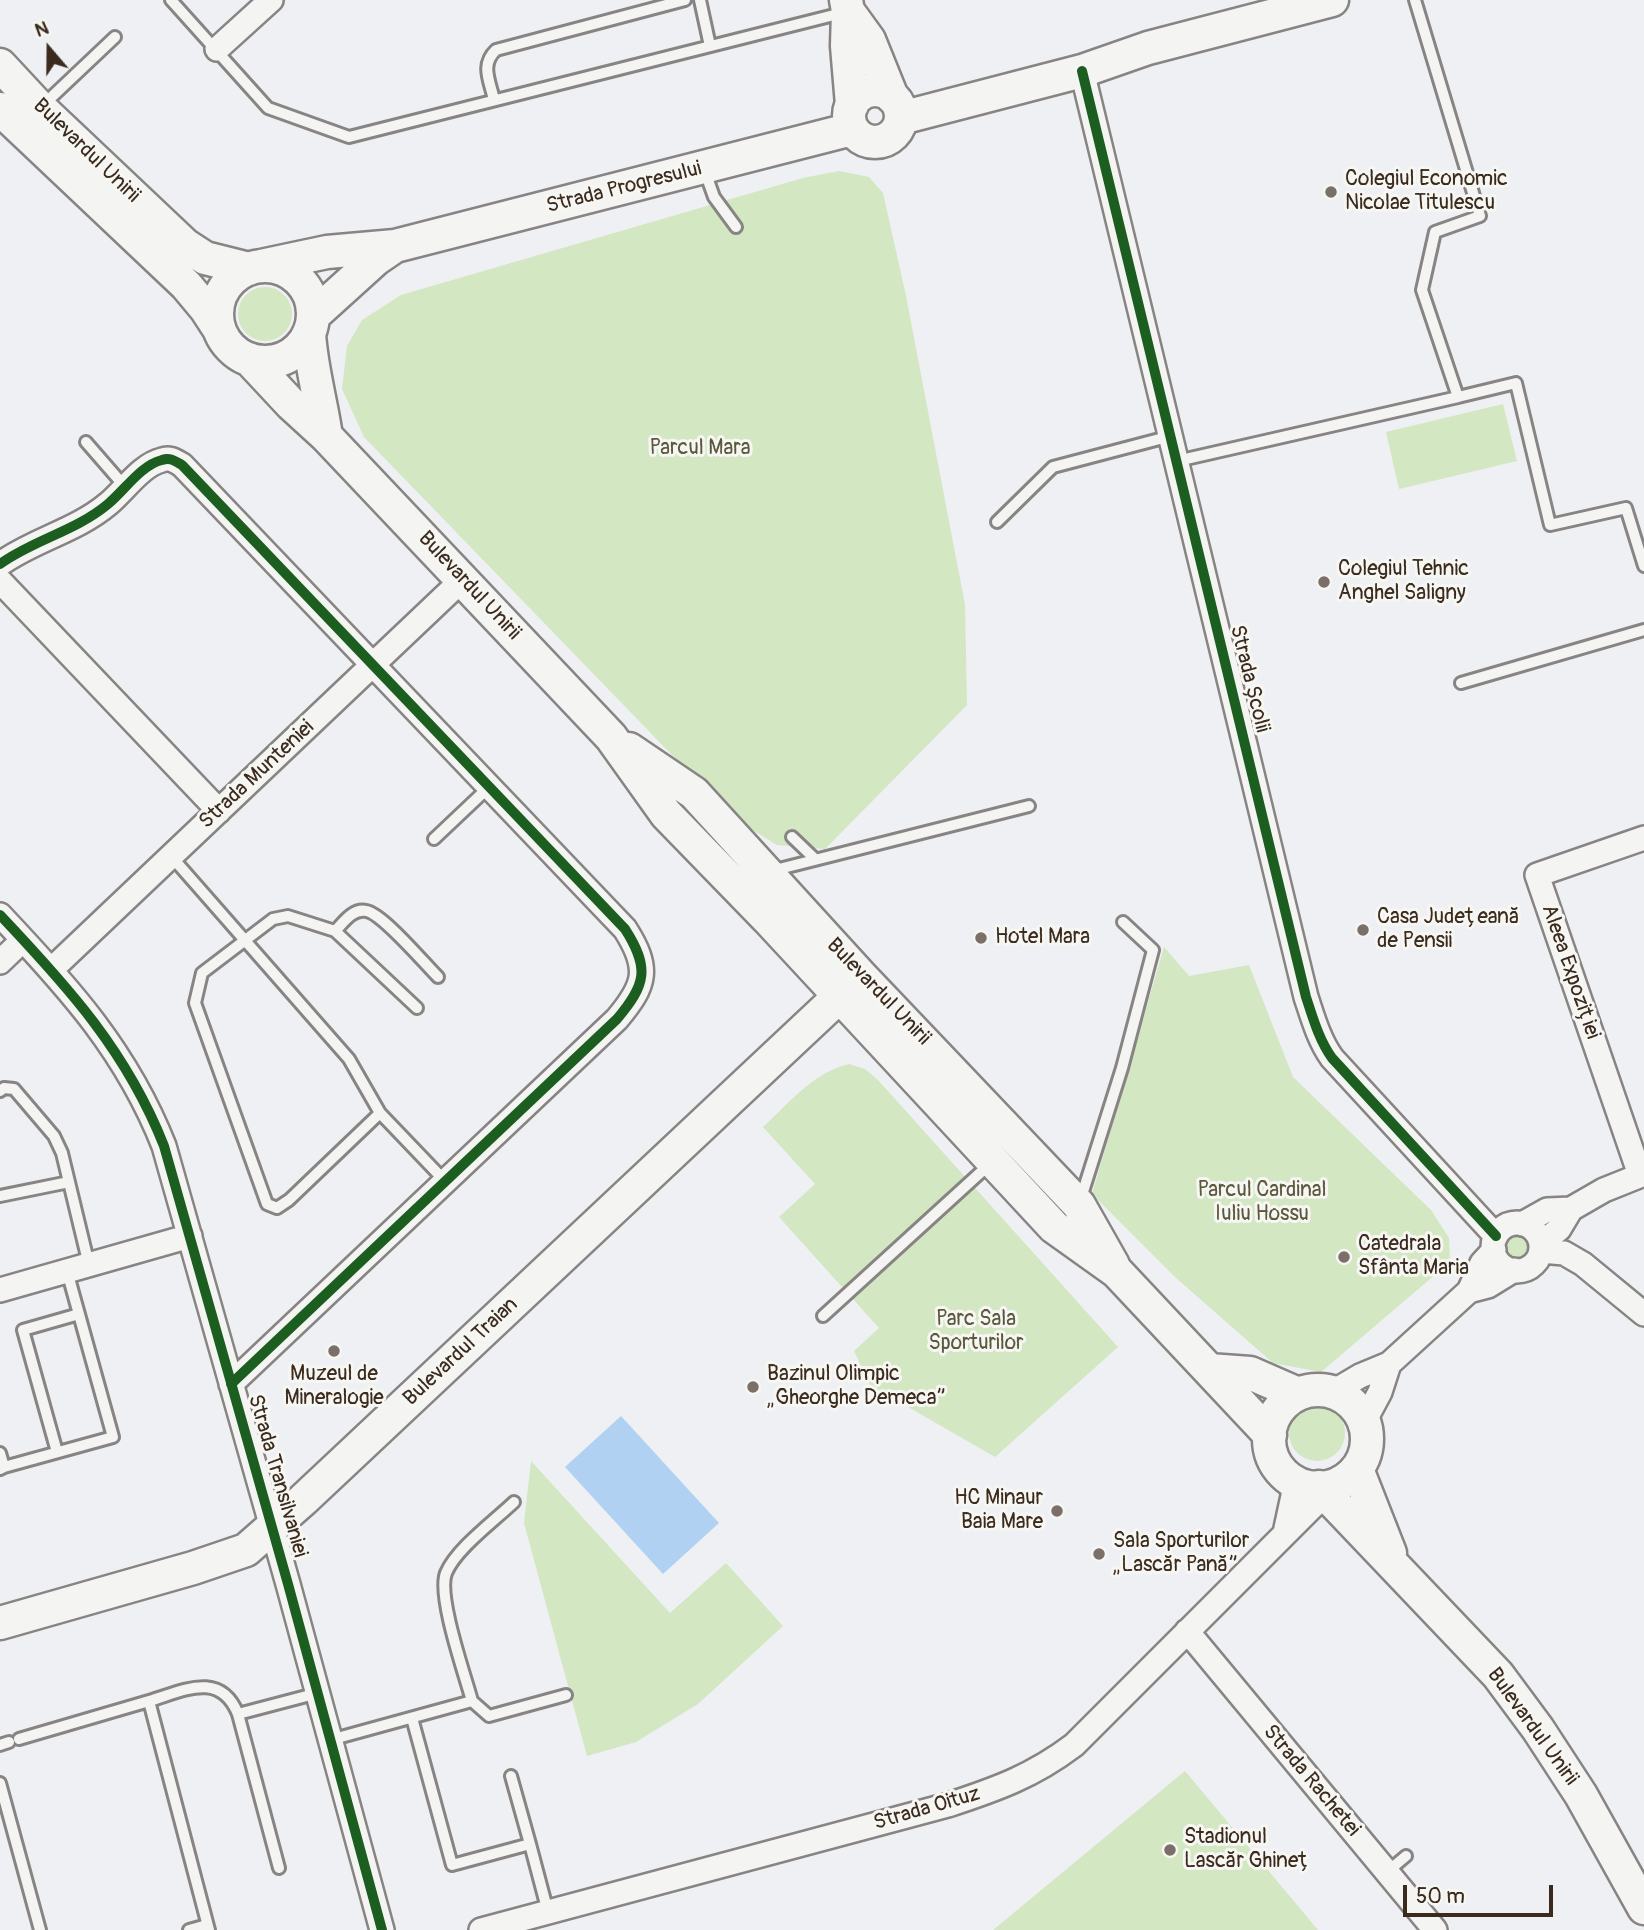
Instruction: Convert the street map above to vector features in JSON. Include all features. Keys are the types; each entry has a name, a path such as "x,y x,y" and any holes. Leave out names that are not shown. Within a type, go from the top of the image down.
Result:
{"main road":[{"name":"Strada Progresului","path":"255,267 327,252 396,246 704,168 852,117 856,98 870,91 878,91 897,107 1082,71 1148,48 1332,0"},
{"path":"847,6 869,40 897,107 895,133 881,142 864,140 852,117 847,6"},
{"name":"Bulevardul Unirii","path":"0,65 40,108 185,245 205,258 287,271 298,279 312,302 311,364 320,394 326,436"},
{"name":"Bulevardul Unirii","path":"0,109 186,285 236,353 249,359 291,404 326,436 611,737 666,814 745,872 850,986 992,1161 1054,1227 1117,1272 1270,1435"},
{"name":"Strada Progresului","path":"311,325 376,258 396,246"},
{"path":"219,329 217,314 225,286 236,276 255,267"},
{"path":"249,359 263,362 277,360 296,350 311,325"},
{"name":"Bulevardul Unirii","path":"611,737 694,793 745,872 850,986 1079,1205 1117,1272"},
{"name":"Bulevardul Traian","path":"0,1623 194,1568 247,1550 850,986"},
{"path":"1209,1370 1250,1373 1298,1394"},
{"path":"1321,1390 1333,1392 1355,1407 1364,1422 1367,1447 1326,1483 1284,1474 1271,1449 1272,1422 1278,1411 1298,1394 1321,1390"},
{"name":"Bulevardul Unirii","path":"1326,1483 1394,1565 1498,1675 1538,1729 1598,1823 1644,1908"}],"street":[{"path":"217,49 271,0"},
{"name":"Strada Școlii","path":"1082,71 1306,997 1322,1041 1332,1058 1495,1243"},
{"path":"0,564 83,521 107,505 143,471 162,460 173,459 182,465 625,929 639,950 644,973 634,999 617,1019 231,1384"},
{"name":"Strada Munteniei","path":"51,970 462,580"},
{"path":"0,581 219,811"},
{"name":"Aleea Expoziției","path":"1642,1175 1537,875 1644,838"},
{"name":"Strada Transilvaniei","path":"0,915 51,970 102,1032 138,1086 164,1146 382,1930"},
{"path":"0,962 23,940"},
{"path":"1333,1392 1360,1376 1389,1364 1469,1291 1482,1263 1507,1225 1522,1224 1547,1210 1571,1209 1604,1190 1642,1175"},
{"path":"1469,1291 1488,1286 1514,1270 1528,1268 1534,1264 1541,1248 1559,1229 1571,1209"},
{"path":"1522,1224 1535,1231 1541,1248"},
{"path":"0,1290 190,1236"},
{"path":"1495,1243 1500,1264 1514,1270"},
{"path":"1541,1248 1563,1253 1583,1264 1644,1314"},
{"path":"1364,1422 1380,1392 1389,1364"},
{"name":"Strada Oituz","path":"481,1930 948,1805 1015,1781 1046,1766 1074,1745 1285,1533 1326,1483"},
{"name":"Strada Rachetei","path":"1187,1631 1435,1930"}],"lane":[{"path":"172,0 268,108 349,137 710,46 847,6"},
{"path":"494,100 486,65 496,50 685,0"},
{"path":"700,0 710,46"},
{"path":"1415,0 1480,216 1435,232 1422,290 1458,397"},
{"path":"40,108 116,37"},
{"path":"704,168 714,197 736,227"},
{"path":"1177,461 1516,383 1550,525 1626,508 1644,566"},
{"path":"997,522 1053,467 1171,436"},
{"path":"86,442 125,488"},
{"path":"1461,683 1644,630"},
{"path":"434,839 489,787"},
{"path":"745,872 815,859 1029,806"},
{"path":"792,837 815,859"},
{"path":"171,856 349,1059 380,1113 446,1181"},
{"path":"335,931 353,913 364,910 378,916 438,977"},
{"path":"380,1113 289,1200 277,1208 267,1204 195,1003 202,974 273,919 288,916 335,931 417,1008"},
{"path":"1079,1205 1122,1068 1153,950 1122,922"},
{"path":"0,1091 14,1088 54,1136 62,1153 89,1265"},
{"path":"823,1316 992,1161"},
{"path":"0,1196 69,1182"},
{"path":"0,1453 2,1468 113,1437 67,1271"},
{"path":"57,1452 23,1330 79,1314"},
{"path":"514,1502 461,1552 446,1574 444,1597 472,1701 489,1716 566,1695"},
{"path":"9,1742 199,1686 212,1687 233,1702 238,1714 279,1868"},
{"path":"238,1714 318,1693"},
{"path":"149,1700 208,1928 189,1930"},
{"path":"330,1740 472,1701"},
{"path":"412,1718 452,1865 530,1844"},
{"path":"512,1776 548,1912"},
{"path":"0,1783 40,1930"},
{"path":"1387,1872 1406,1856"}],"green space":[{"name":"Parcul Mara","path":"839,171 869,177 883,193 906,296 965,605 967,705 825,849 777,845 733,818 364,437 342,389 347,346 362,320 401,295 803,178"},
{"path":"265,287 284,295 292,314 284,333 265,341 246,333 238,314 246,295"},
{"path":"1503,404 1517,461 1399,489 1386,432"},
{"name":"Parcul Cardinal Iuliu Hossu","path":"1164,947 1189,976 1249,965 1293,1077 1431,1210 1449,1238 1450,1262 1321,1372 1273,1363 1175,1277 1092,1194"},
{"name":"Parc Sala Sporturilor","path":"849,1064 865,1069 878,1080 1118,1347 995,1457 870,1385 854,1351 879,1328 779,1217 815,1184 763,1127 813,1081"},
{"path":"1517,1233 1527,1237 1531,1247 1527,1257 1517,1261 1507,1257 1503,1247 1507,1237"},
{"path":"1317,1405 1328,1407 1337,1413 1343,1422 1343,1444 1337,1453 1328,1459 1317,1461 1306,1459 1297,1453 1291,1444 1289,1433 1291,1422 1297,1413 1306,1407"},
{"path":"531,1461 670,1613 726,1563 783,1626 698,1704 636,1742 587,1756 524,1523"},
{"name":"Stadionul Lascăr Ghineț","path":"1185,1771 1318,1930 993,1930"}],"water":[{"path":"621,1416 719,1523 663,1574 565,1467"}],"cycle path":[{"path":"1082,71 1314,1021 1332,1058 1496,1236"},
{"path":"0,564 96,513 154,463 168,459 182,465 625,929 638,955 641,966 639,986 617,1019 231,1384"},
{"path":"0,915 72,995 114,1051 149,1112 164,1146 288,1584 382,1930"}],"place":[{"name":"Colegiul Economic Nicolae Titulescu","path":"1331,192"},
{"name":"Colegiul Tehnic Anghel Saligny","path":"1324,582"},
{"name":"Casa Județeană de Pensii","path":"1363,930"},
{"name":"Hotel Mara","path":"981,938"},
{"name":"Catedrala Sfânta Maria","path":"1344,1257"},
{"name":"Muzeul de Mineralogie","path":"334,1351"},
{"name":"Bazinul Olimpic „Gheorghe Demeca”","path":"753,1387"},
{"name":"HC Minaur Baia Mare","path":"1057,1511"},
{"name":"Sala Sporturilor „Lascăr Pană”","path":"1099,1554"},
{"name":"Stadionul Lascăr Ghineț","path":"1170,1850"}]}
